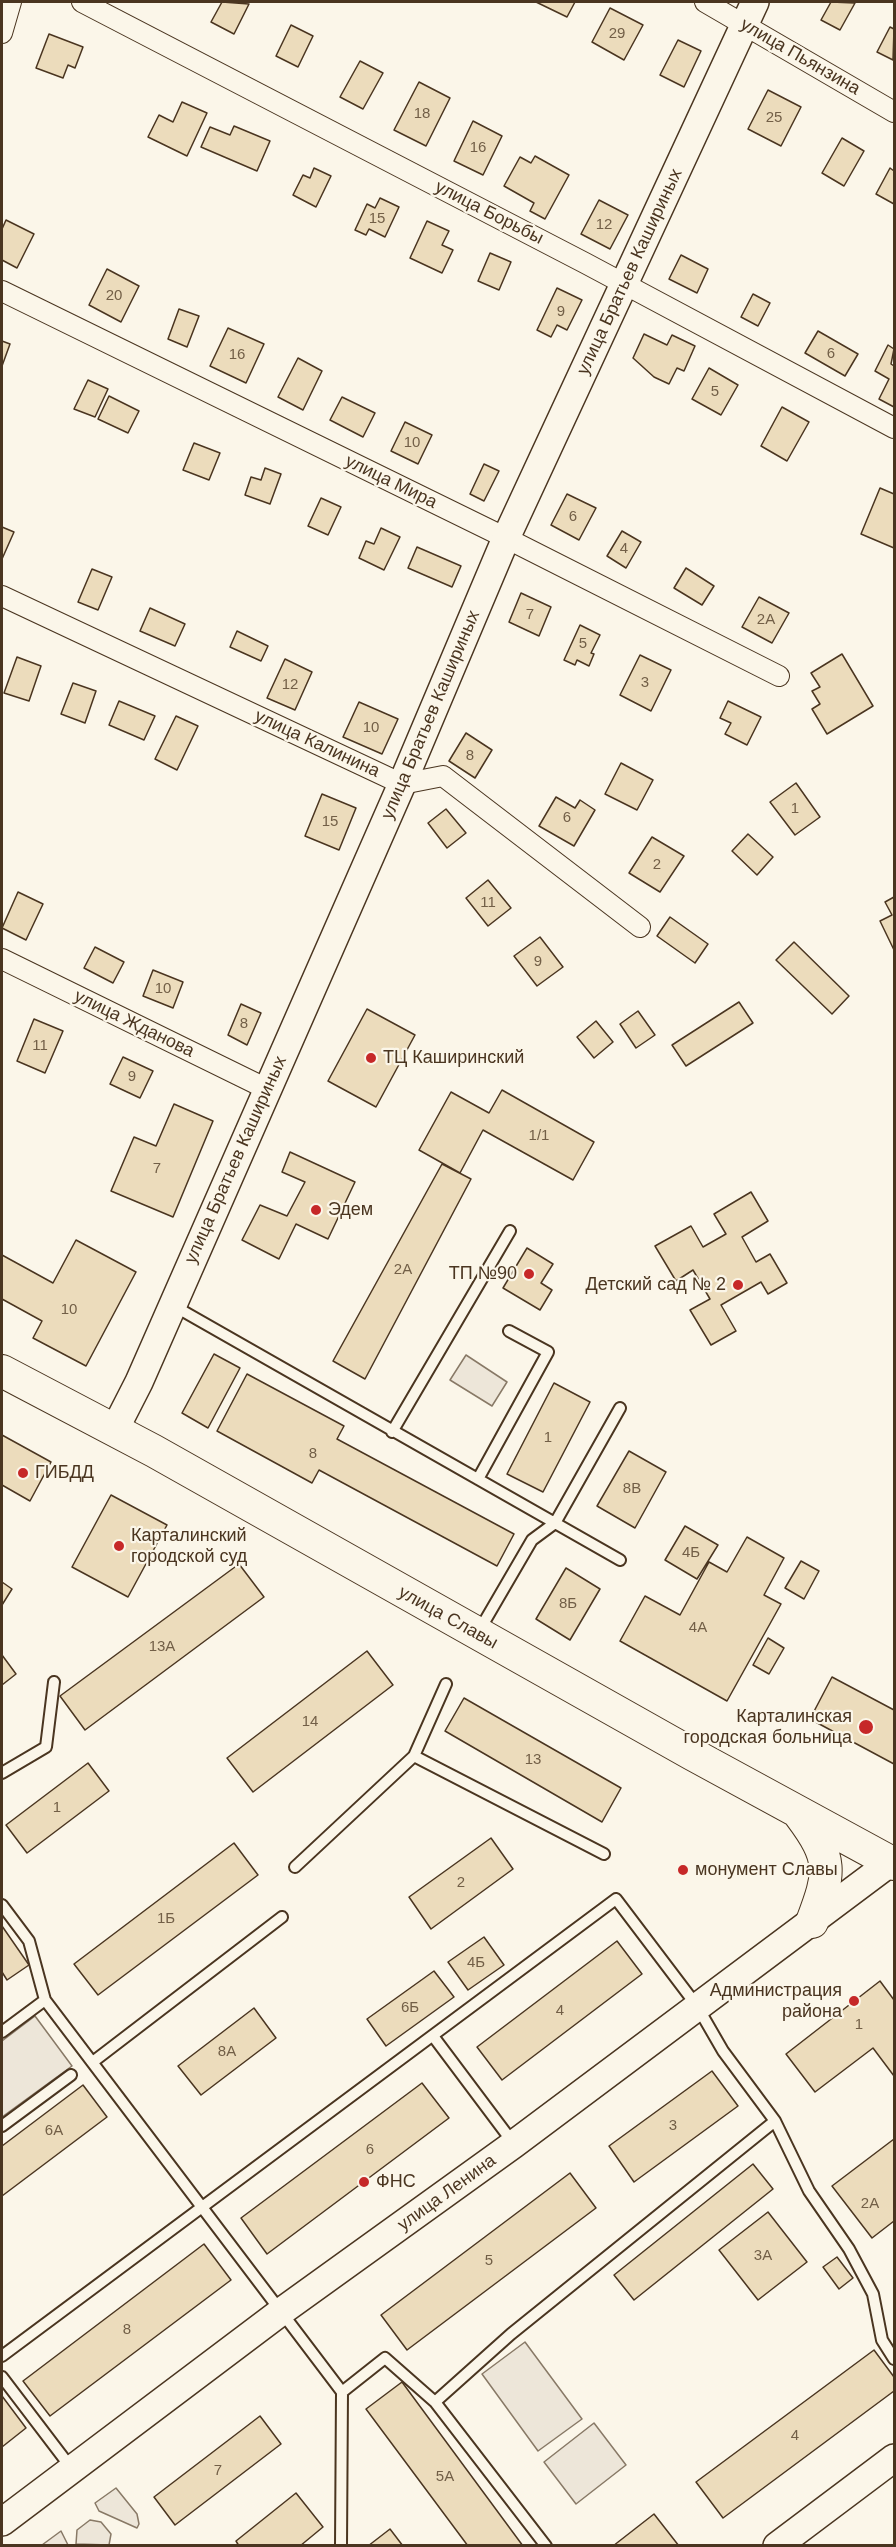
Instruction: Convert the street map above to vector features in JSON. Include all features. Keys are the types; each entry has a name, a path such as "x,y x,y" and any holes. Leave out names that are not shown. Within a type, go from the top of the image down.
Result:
{"main road":[{"name":"улица Братьев Кашириных","path":"114,1431 139,1382 402,784 507,538 749,13"},
{"name":"улица Славы","path":"2,1371 154,1451 477,1634 893,1863"},
{"path":"798,1812 819,1839 826,1858 826,1886 812,1922"},
{"name":"улица Ленина","path":"2,2522 282,2311 514,2144 697,2006 893,1863"},
{"path":"777,2546 894,2458"}],"street":[{"path":"2,33 11,2"},
{"name":"улица Борьбы","path":"82,2 625,284 894,428"},
{"name":"улица Пьянзина","path":"705,2 749,13 894,112"},
{"name":"улица Мира","path":"2,291 507,538 779,676"},
{"name":"улица Калинина","path":"2,596 402,784 443,776 640,927"},
{"name":"улица Жданова","path":"2,958 267,1089"}],"lane":[{"path":"392,1432 510,1231"},
{"path":"172,1305 620,1560"},
{"path":"478,1479 548,1352 509,1331"},
{"path":"477,1634 532,1540 555,1523 620,1408"},
{"path":"2,1773 46,1747 54,1682"},
{"path":"295,1867 414,1756 446,1684"},
{"path":"414,1756 604,1854"},
{"path":"2,2356 616,1899 697,2006 723,2050 775,2121 809,2191 849,2249 873,2294 882,2340 894,2359"},
{"path":"2,1905 29,1941 45,2000 94,2061 201,2207 342,2392 341,2546"},
{"path":"94,2061 282,1917"},
{"path":"2,2031 45,2000"},
{"path":"433,2036 514,2144"},
{"path":"2,2126 70,2075"},
{"path":"435,2402 511,2334 775,2121"},
{"path":"342,2392 385,2358 435,2402 546,2546"},
{"path":"2,2377 72,2469"}],"shaded area":[{"path":"466,1355 507,1382 492,1406 450,1380"},
{"path":"35,2016 72,2066 2,2117 2,2041"},
{"path":"525,2342 582,2419 538,2451 482,2374"},
{"path":"594,2423 626,2465 576,2504 544,2462"},
{"path":"116,2488 137,2514 139,2524 137,2528 99,2511 95,2503"},
{"path":"90,2520 101,2522 111,2534 109,2545 76,2544 77,2530"},
{"path":"61,2531 68,2545 42,2545"}],"building":[{"path":"222,2 249,4 234,34 211,22"},
{"path":"536,2 575,2 567,17"},
{"path":"831,2 855,3 840,30 821,20"},
{"path":"610,8 643,25 624,60 592,42"},
{"path":"291,25 313,36 298,67 276,56"},
{"path":"890,27 894,29 893,60 877,52"},
{"path":"49,34 83,47 75,68 68,65 63,78 36,68"},
{"path":"678,40 701,51 684,87 660,75"},
{"path":"360,61 383,73 363,109 340,97"},
{"path":"419,82 450,98 426,146 394,130"},
{"path":"768,90 801,107 781,146 748,129"},
{"path":"182,102 207,113 187,156 148,137 159,115 173,122"},
{"path":"473,121 502,136 483,175 454,161"},
{"path":"234,126 270,141 257,171 201,147 210,127 230,135"},
{"path":"842,138 864,151 844,186 822,173"},
{"path":"535,156 569,175 545,219 530,211 534,203 504,186 520,157 531,163"},
{"path":"314,168 331,176 316,207 293,195 303,175 310,178"},
{"path":"890,168 894,171 894,204 876,194"},
{"path":"380,198 399,207 385,237 369,229 366,235 355,230 367,204 375,208"},
{"path":"599,200 628,215 610,249 581,234"},
{"path":"6,220 34,234 17,268 2,260 2,229"},
{"path":"427,221 449,231 442,245 453,250 442,273 410,258"},
{"path":"490,253 511,262 499,290 478,281"},
{"path":"681,255 708,269 697,293 669,279"},
{"path":"107,269 139,286 121,322 89,305"},
{"path":"557,288 582,300 567,330 557,325 551,337 537,330"},
{"path":"753,294 770,303 758,326 741,317"},
{"path":"179,309 199,316 187,347 168,339"},
{"path":"228,328 264,344 246,383 210,366"},
{"path":"818,331 858,354 845,376 805,353"},
{"path":"644,334 667,345 672,335 695,346 684,371 677,368 669,384 654,377 633,358"},
{"path":"2,341 10,344 2,366"},
{"path":"888,345 894,349 891,364 894,366 894,407 879,399 889,379 875,371"},
{"path":"298,358 322,371 303,410 278,397"},
{"path":"709,368 738,385 721,415 692,399"},
{"path":"88,380 108,389 95,417 74,409"},
{"path":"109,396 139,411 128,433 98,419"},
{"path":"342,397 375,413 363,437 330,420"},
{"path":"782,407 809,422 787,461 761,446"},
{"path":"405,422 432,435 418,464 391,451"},
{"path":"194,443 220,453 209,480 183,470"},
{"path":"484,464 499,471 484,501 470,494"},
{"path":"265,468 281,474 270,504 245,495 251,477 261,480"},
{"path":"880,488 894,494 894,548 861,534"},
{"path":"567,494 596,508 579,540 551,525"},
{"path":"321,498 341,507 328,535 308,526"},
{"path":"2,527 14,532 2,559"},
{"path":"381,528 400,537 384,570 359,558 366,541 374,544"},
{"path":"622,531 641,542 626,568 607,556"},
{"path":"417,547 461,566 452,587 408,568"},
{"path":"686,568 714,586 702,605 674,588"},
{"path":"92,569 112,577 98,610 78,602"},
{"path":"521,593 551,607 539,636 509,622"},
{"path":"759,597 789,613 772,643 742,627"},
{"path":"150,608 185,624 175,646 140,631"},
{"path":"580,625 600,635 591,653 594,654 589,666 577,660 575,665 564,660"},
{"path":"237,631 268,646 261,661 230,647"},
{"path":"842,654 873,706 827,734 812,709 820,704 812,691 820,687 811,673"},
{"path":"640,655 671,670 651,711 620,695"},
{"path":"17,657 41,666 29,701 4,693"},
{"path":"285,659 312,672 295,710 267,698"},
{"path":"73,683 96,691 85,723 61,714"},
{"path":"119,701 155,716 144,740 109,725"},
{"path":"728,701 761,717 747,745 725,734 731,723 720,718"},
{"path":"359,702 398,719 382,754 343,737"},
{"path":"176,716 198,726 177,770 155,759"},
{"path":"466,733 492,750 475,778 449,761"},
{"path":"621,763 653,780 637,810 605,794"},
{"path":"796,783 820,817 795,835 770,802"},
{"path":"322,794 356,808 339,850 305,836"},
{"path":"556,797 575,808 580,800 595,810 574,846 539,826"},
{"path":"446,809 466,833 447,848 428,823"},
{"path":"748,834 773,857 757,875 732,851"},
{"path":"652,837 684,856 660,892 629,873"},
{"path":"488,880 511,908 488,926 466,898"},
{"path":"18,892 43,904 26,940 2,928"},
{"path":"894,897 894,950 880,921 892,915 885,902"},
{"path":"670,917 708,944 695,963 657,936"},
{"path":"540,937 563,967 537,986 514,956"},
{"path":"794,942 849,996 832,1014 776,960"},
{"path":"95,947 124,962 113,983 84,968"},
{"path":"153,970 183,982 173,1008 143,996"},
{"path":"739,1002 753,1023 686,1066 672,1045"},
{"path":"241,1004 261,1013 247,1045 228,1035"},
{"name":"ТЦ Каширинский","path":"367,1009 415,1035 376,1107 328,1081"},
{"path":"638,1011 655,1035 636,1048 620,1024"},
{"path":"34,1019 63,1031 45,1073 17,1061"},
{"path":"596,1021 613,1042 594,1058 577,1037"},
{"path":"123,1057 153,1071 140,1098 110,1084"},
{"path":"502,1090 594,1142 573,1180 483,1130 460,1173 419,1150 451,1092 489,1113"},
{"path":"174,1104 213,1121 173,1217 111,1191 134,1137 156,1146"},
{"name":"Эдем","path":"290,1152 355,1182 328,1239 296,1224 279,1259 242,1240 260,1205 287,1216 305,1182 282,1172"},
{"path":"442,1164 471,1179 365,1379 333,1361"},
{"path":"751,1192 768,1221 742,1237 756,1262 770,1254 787,1283 768,1294 761,1282 721,1305 736,1331 711,1345 690,1310 710,1299 693,1270 676,1281 655,1246 691,1226 703,1247 726,1234 714,1214"},
{"path":"76,1240 136,1272 86,1366 33,1338 42,1321 2,1299 2,1255 53,1283"},
{"name":"ТП №90","path":"527,1248 553,1264 541,1283 552,1290 540,1310 503,1288"},
{"path":"214,1354 240,1368 208,1428 182,1413"},
{"path":"247,1374 344,1426 337,1439 514,1534 497,1566 319,1470 312,1483 217,1431"},
{"path":"554,1383 590,1402 543,1492 507,1474"},
{"name":"ГИБДД","path":"2,1435 51,1462 30,1501 2,1485"},
{"path":"629,1451 666,1472 635,1528 597,1506"},
{"name":"Карталинский городской суд","path":"111,1495 167,1525 128,1597 72,1567"},
{"path":"685,1526 718,1545 697,1579 665,1560"},
{"path":"747,1537 784,1558 764,1595 781,1604 727,1701 620,1641 645,1596 680,1615 709,1562 727,1572"},
{"path":"801,1561 819,1571 804,1599 785,1588"},
{"path":"239,1564 264,1597 85,1730 60,1696"},
{"path":"566,1568 600,1589 570,1640 536,1619"},
{"path":"2,1582 12,1589 2,1605"},
{"path":"768,1638 784,1648 769,1674 753,1665"},
{"path":"367,1651 393,1685 253,1792 227,1758"},
{"path":"2,1655 16,1674 2,1685"},
{"path":"832,1677 894,1710 894,1764 810,1719"},
{"path":"464,1698 621,1788 602,1822 445,1731"},
{"path":"88,1763 109,1791 27,1853 6,1825"},
{"path":"491,1838 513,1869 431,1929 409,1897"},
{"path":"234,1843 258,1875 98,1995 74,1964"},
{"path":"2,1926 29,1965 7,1980 2,1972"},
{"path":"484,1937 504,1965 468,1990 448,1962"},
{"path":"617,1941 642,1974 502,2080 477,2047"},
{"path":"434,1971 454,1997 386,2046 367,2019"},
{"path":"880,1981 894,2000 894,2076 873,2048 815,2092 786,2054"},
{"path":"254,2008 276,2038 201,2095 178,2066"},
{"path":"712,2071 738,2106 634,2182 609,2146"},
{"path":"422,2083 449,2118 267,2254 241,2218"},
{"path":"83,2085 107,2117 2,2196 2,2146"},
{"path":"894,2139 894,2221 872,2238 832,2186"},
{"path":"753,2164 773,2189 634,2300 614,2275"},
{"path":"570,2173 596,2208 407,2350 381,2315"},
{"path":"768,2212 807,2262 758,2300 719,2250"},
{"path":"204,2244 231,2280 50,2416 23,2381"},
{"path":"837,2257 853,2278 839,2289 823,2267"},
{"path":"874,2350 894,2377 894,2391 723,2518 696,2482"},
{"path":"402,2382 523,2546 468,2546 366,2409"},
{"path":"2,2396 26,2428 2,2447"},
{"path":"260,2416 281,2444 175,2525 154,2497"},
{"path":"296,2493 323,2527 300,2546 239,2546 236,2541"},
{"path":"654,2514 679,2546 613,2546"},
{"path":"390,2529 403,2546 368,2546"}],"place":[{"name":"ТЦ Каширинский","path":"371,1058"},
{"name":"Эдем","path":"316,1210"},
{"name":"ТП №90","path":"529,1274"},
{"name":"Детский сад № 2","path":"738,1285"},
{"name":"ГИБДД","path":"23,1473"},
{"name":"Карталинский городской суд","path":"119,1546"},
{"name":"Карталинская городская больница","path":"866,1727"},
{"name":"монумент Славы","path":"683,1870"},
{"name":"Администрация района","path":"854,2001"},
{"name":"ФНС","path":"364,2182"}]}
